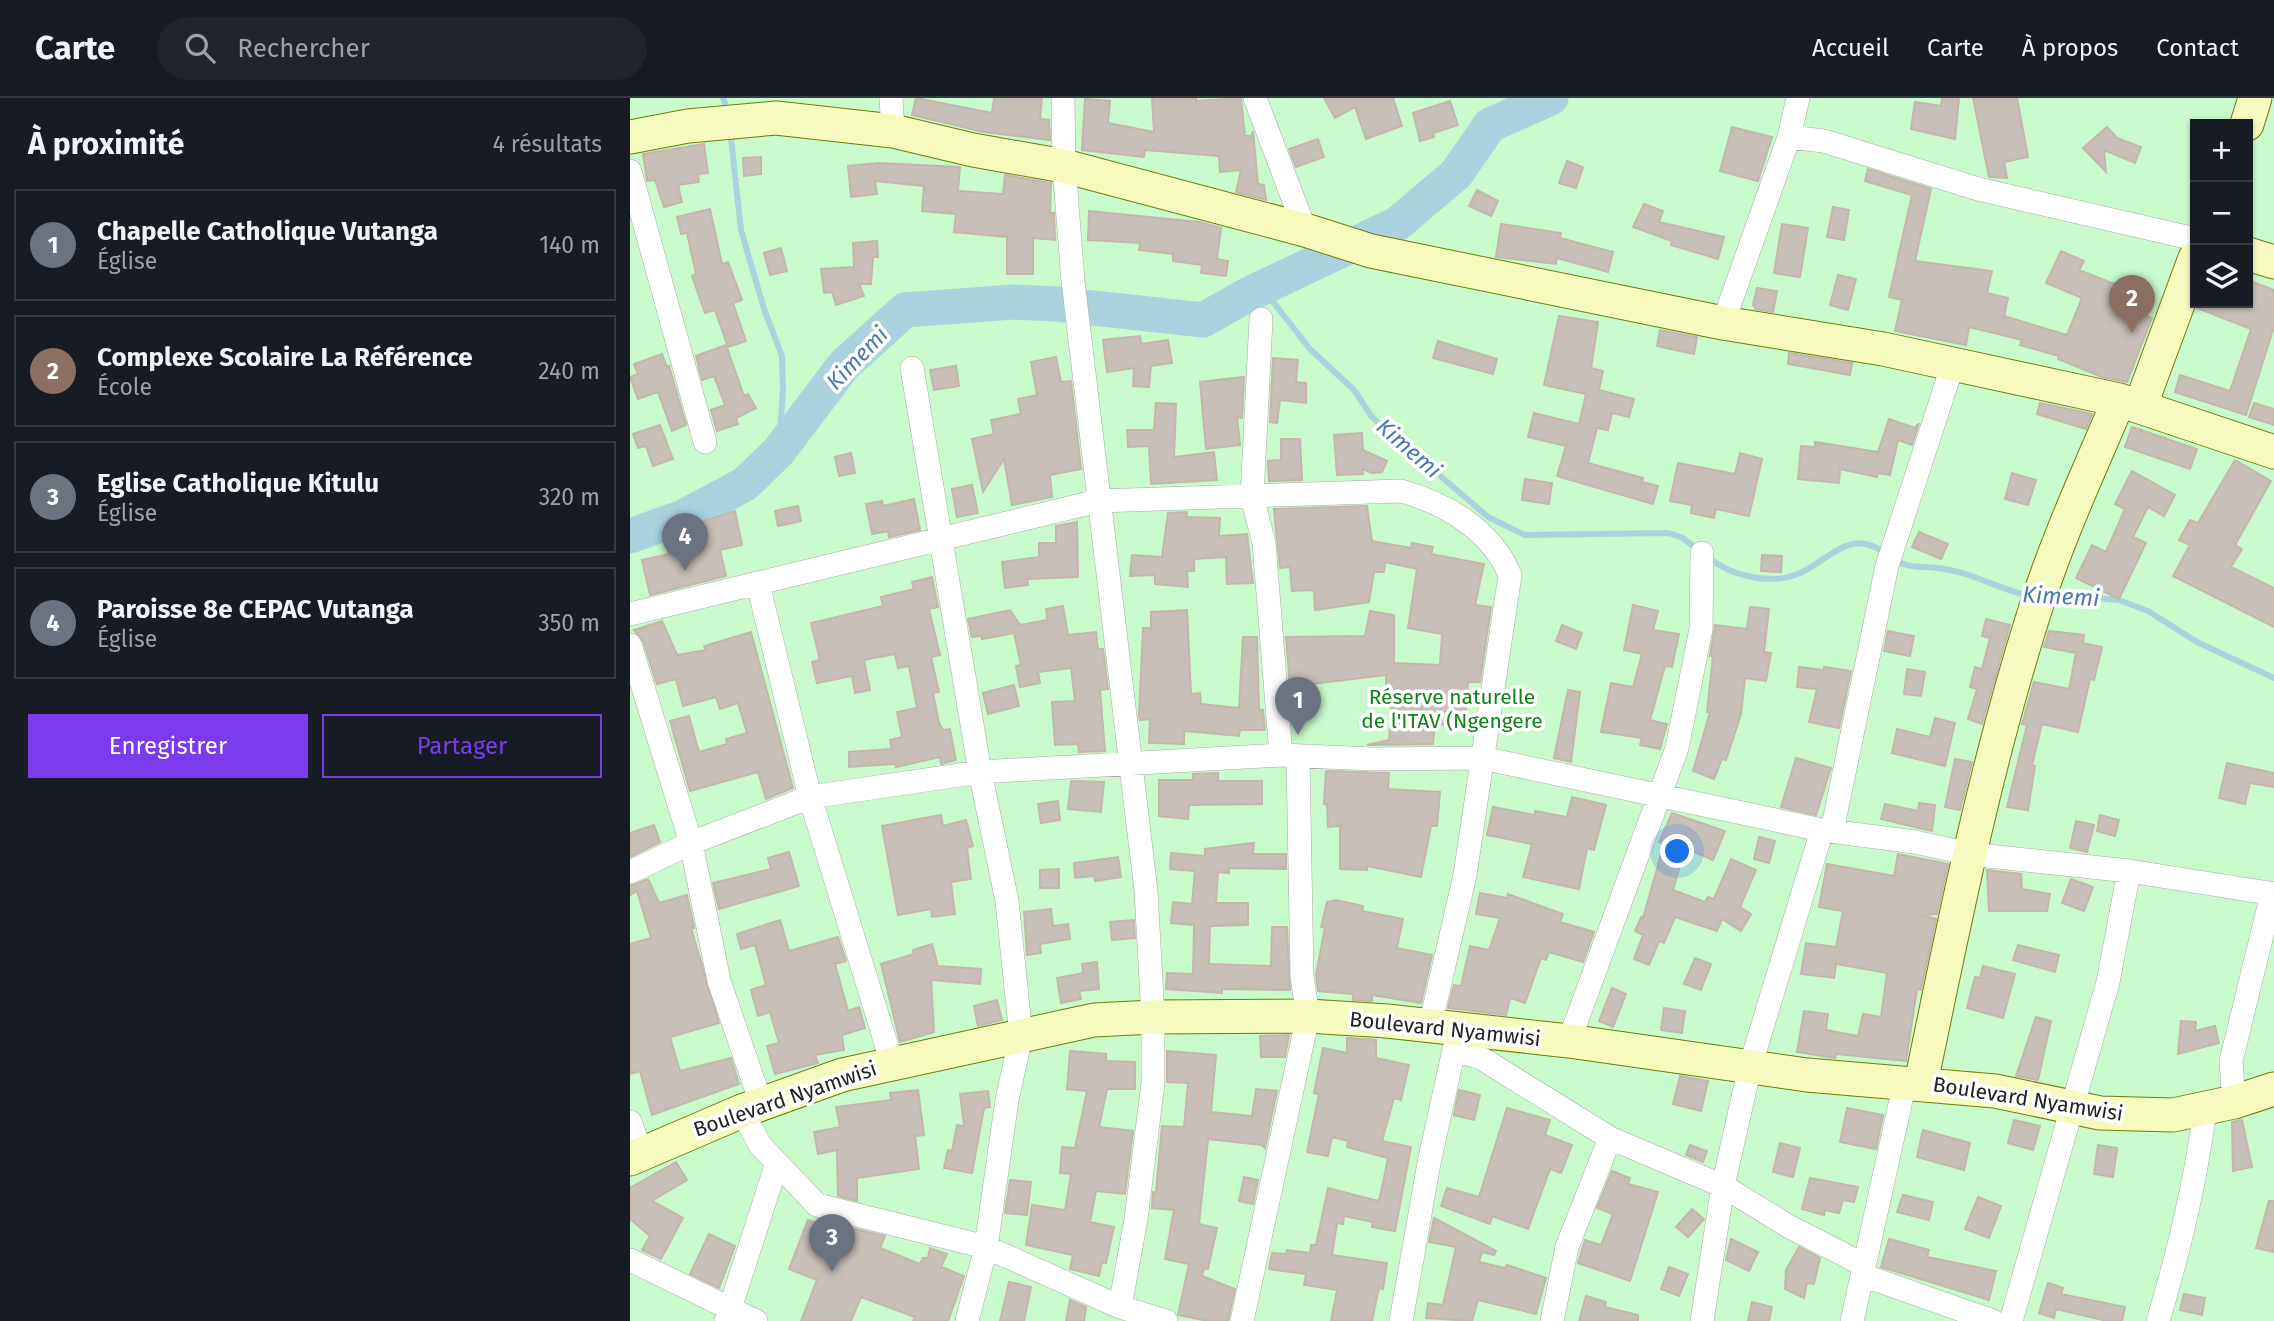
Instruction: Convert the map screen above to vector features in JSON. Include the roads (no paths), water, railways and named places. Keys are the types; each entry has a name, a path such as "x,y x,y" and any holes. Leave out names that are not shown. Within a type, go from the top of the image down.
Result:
{"street":[{"path":"891,98 893,131"},
{"path":"1063,98 1064,166 1073,281 1128,761 1146,891 1153,1017 1153,1083 1136,1219 1120,1307"},
{"path":"1255,98 1305,230"},
{"path":"1723,323 1789,137 1798,98"},
{"path":"2249,119 2255,98"},
{"path":"630,137 688,126 776,118 893,131 973,150 1064,166 1305,230 1371,251 1723,323 1883,348 2130,403 2274,452"},
{"path":"1789,137 1824,141 1978,188 2190,238"},
{"path":"630,171 705,442"},
{"path":"2253,256 2274,262"},
{"path":"1852,1321 1970,854 1983,789 2040,596 2190,269"},
{"path":"1242,1321 1308,1016 1302,978 1289,755 1264,543 1252,497 1261,319"},
{"path":"1702,1321 1723,1186 1750,1067 1827,830 1890,555 1937,423 1953,364"},
{"path":"912,368 980,772 1007,901 1021,1036 1007,1100 986,1247 967,1321"},
{"path":"630,614 1098,501 1401,491 1427,498 1458,514 1502,554 1510,575 1465,875 1429,1163 1401,1321"},
{"path":"1569,1041 1677,748 1701,629 1702,553"},
{"path":"758,584 810,797 892,1063"},
{"path":"630,645 691,843 719,981 760,1145 817,1205 986,1247 1120,1307 1166,1321"},
{"path":"630,872 691,843 810,797 980,772 1128,761 1289,755 1372,760 1482,758 1827,830 1970,854 2129,871 2273,894 2219,1106 2200,1152 2179,1249 2158,1321"},
{"path":"2011,1321 2108,982 2129,871"},
{"name":"Boulevard Nyamwisi","path":"634,1145 752,1109 842,1075 1094,1020 1153,1017 1308,1016 1447,1035 1569,1041 1750,1067 1913,1082 2022,1096 2072,1110 2131,1115 2173,1115 2219,1106 2274,1089"},
{"path":"1447,1035 1610,1138 1723,1186 1863,1270 1993,1321"},
{"path":"1552,1321 1567,1247 1610,1138"},
{"path":"728,1315 776,1163"},
{"path":"630,1260 728,1315 756,1321"}],"waterway":[{"path":"723,98 725,103"},
{"name":"Kimemi","path":"630,536 683,517 745,484 779,451 844,365 905,310 1013,302 1057,304 1203,320 1249,294 1397,224 1456,174 1490,125 1551,98"},
{"path":"731,138 741,230 764,309 782,356 779,451"},
{"name":"Kimemi","path":"1263,289 1310,349 1354,390 1372,417 1488,517 1525,535 1668,533 1681,537 1699,550"},
{"name":"Kimemi","path":"1708,557 1738,573 1773,579 1795,575 1849,545 1861,543 1886,554"},
{"name":"Kimemi","path":"1895,560 1911,566 1961,573 2031,596"},
{"name":"Kimemi","path":"2051,594 2119,600 2148,611 2197,642 2274,678"}],"place":[{"name":"Complexe Scolaire La Référence","path":"2132,333"},
{"name":"Paroisse 8e CEPAC Vutanga","path":"685,571"},
{"name":"Chapelle Catholique Vutanga","path":"1298,735"},
{"name":"Eglise Catholique Kitulu","path":"832,1272"}],"park label":[{"name":"Réserve naturelle de l'ITAV (Ngengere","path":"1452,709"}]}
